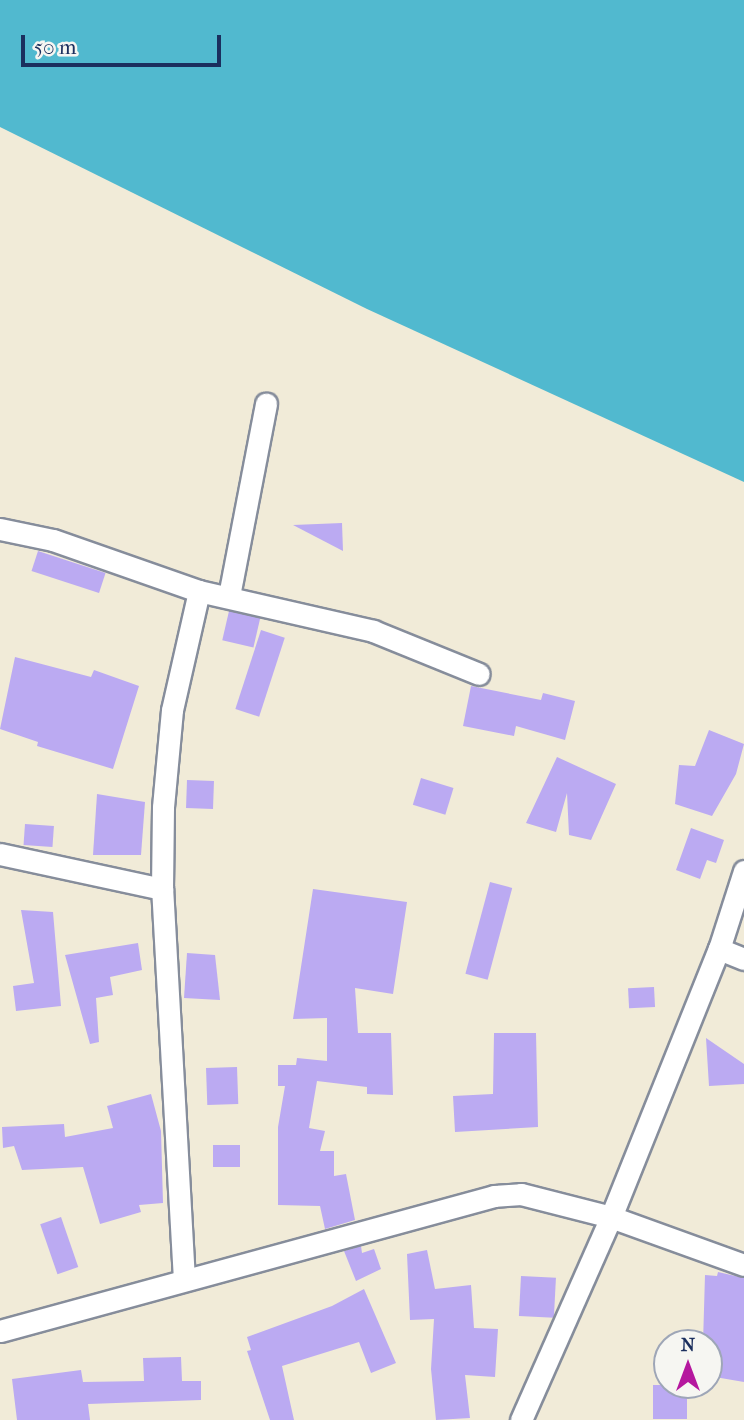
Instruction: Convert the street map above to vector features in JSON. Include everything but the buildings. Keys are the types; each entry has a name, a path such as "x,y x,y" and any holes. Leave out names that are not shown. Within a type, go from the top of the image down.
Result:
{"street":[{"path":"229,596 267,404"},
{"path":"0,529 54,540 199,591 373,631 479,674"},
{"path":"184,1280 162,889 163,807 172,710 199,591"},
{"path":"0,854 162,889"},
{"path":"521,1420 611,1217 719,949 744,871"},
{"path":"719,949 744,959"},
{"path":"0,1331 494,1196 522,1194 611,1217 744,1265"}],"water":[{"path":"0,0 744,0 744,482 367,309 0,127"}]}
